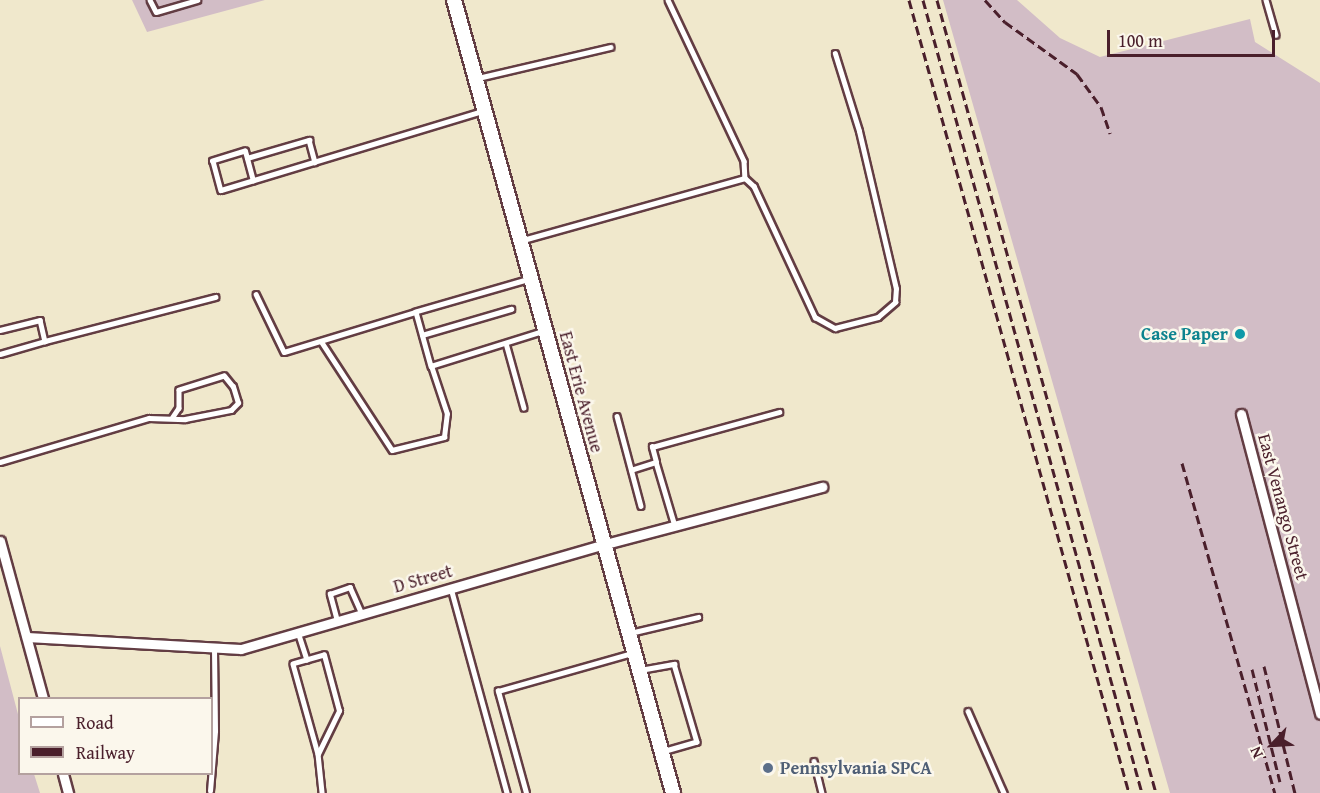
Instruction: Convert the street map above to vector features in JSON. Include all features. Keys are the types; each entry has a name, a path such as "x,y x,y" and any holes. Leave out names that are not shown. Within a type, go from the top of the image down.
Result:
{"main road":[{"name":"East Erie Avenue","path":"458,1 484,110 673,793"}],"street":[{"name":"East Venango Street","path":"1241,414 1320,714"},
{"name":"D Street","path":"27,637 241,649 604,544 822,487"},
{"path":"0,541 42,697"},
{"path":"63,775 68,793"}],"lane":[{"path":"150,0 156,12 197,0"},
{"path":"668,0 744,161 745,178 754,186 808,306 821,324 835,328 878,317 895,302 887,245 836,54"},
{"path":"1266,0 1276,35"},
{"path":"476,79 610,47"},
{"path":"253,181 245,152 213,161 221,190 253,181 484,110"},
{"path":"247,158 309,140 315,162"},
{"path":"521,241 745,178"},
{"path":"256,294 284,352 531,278"},
{"path":"0,354 215,297"},
{"path":"422,335 511,309"},
{"path":"321,341 392,450 444,437 447,414 416,312"},
{"path":"0,330 40,320 45,341"},
{"path":"431,366 545,330"},
{"path":"506,343 525,408"},
{"path":"0,462 149,418 186,419 231,410 238,403 233,387 224,376 179,390 179,408 173,417"},
{"path":"675,526 652,447 779,412"},
{"path":"617,416 641,506"},
{"path":"631,470 656,462"},
{"path":"337,621 330,594 350,587 362,614"},
{"path":"451,588 507,793"},
{"path":"629,634 698,617"},
{"path":"298,632 306,660"},
{"path":"213,751 216,711 214,647"},
{"path":"526,793 498,691 634,652"},
{"path":"318,754 339,711 324,655 292,664 318,754 322,793"},
{"path":"639,670 674,664 697,742 662,752"},
{"path":"968,711 1004,793"},
{"path":"814,761 822,793"},
{"path":"210,791 211,775"}],"shaded area":[{"path":"132,0 265,0 147,32"},
{"name":"Case Paper","path":"943,0 1017,0 1060,38 1100,57 1250,19 1255,42 1320,83 1320,793 1170,793"},
{"path":"0,646 18,714 18,775 34,775 40,793 0,793"}],"railway":[{"path":"909,0 1129,793"},
{"path":"923,0 1142,793"},
{"path":"937,0 1156,793"},
{"path":"985,0 1005,22 1077,74 1101,107 1110,133"},
{"path":"1182,463 1275,793"},
{"path":"1264,666 1295,793"},
{"path":"1252,669 1280,782"}],"place":[{"name":"Case Paper","path":"1240,334"},
{"name":"Pennsylvania SPCA","path":"768,768"}]}
